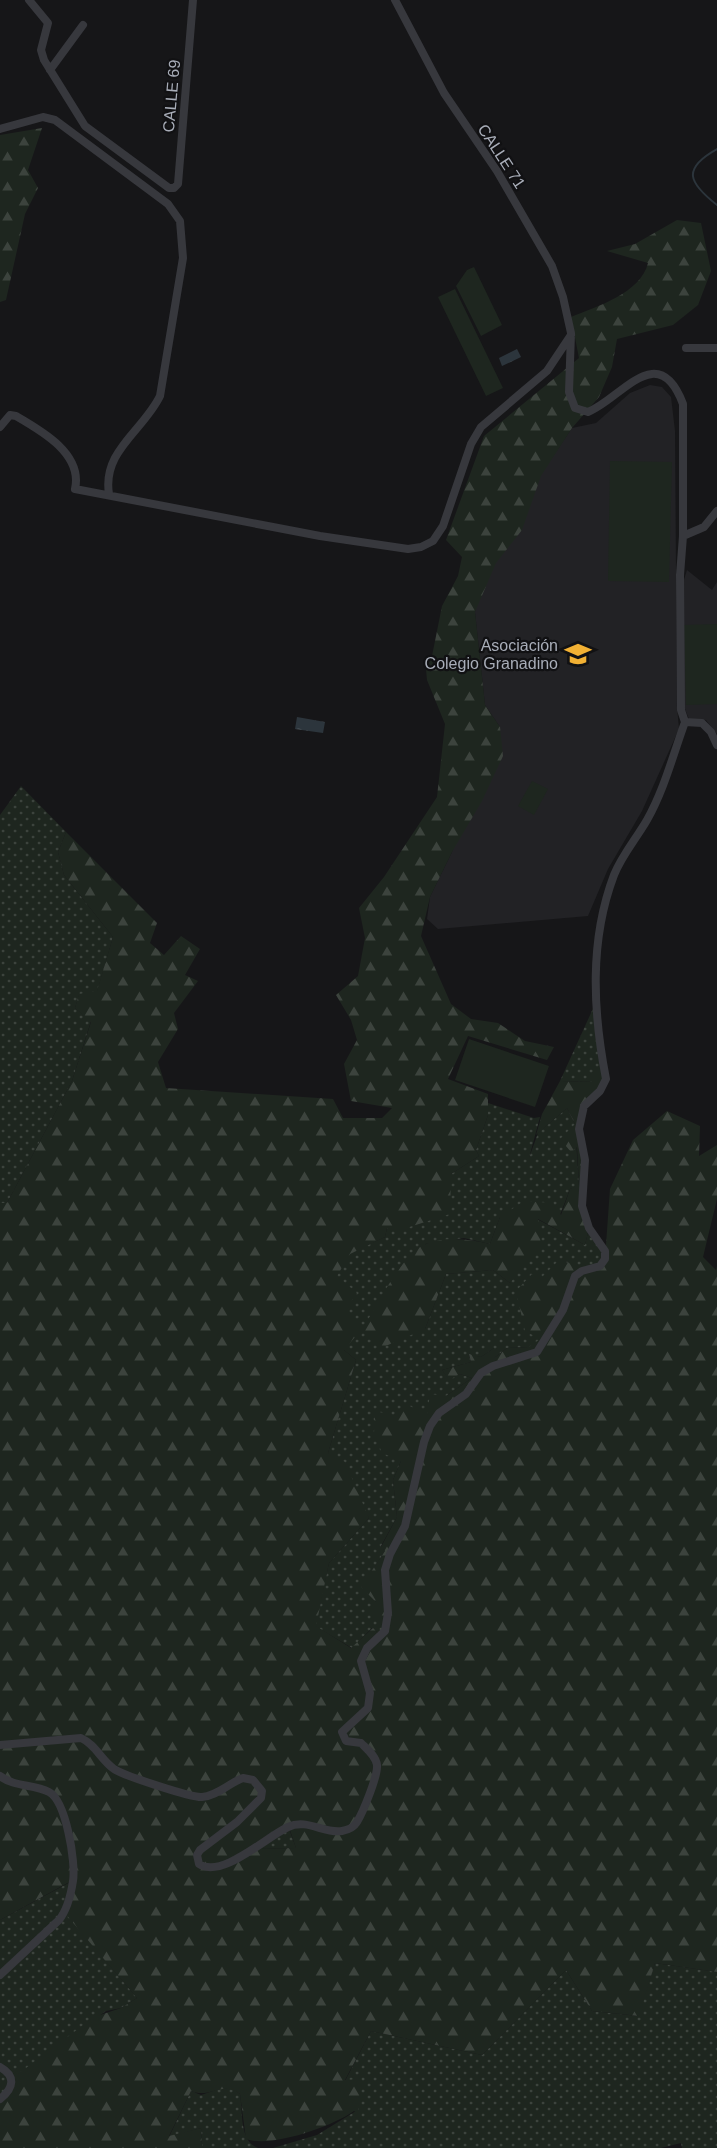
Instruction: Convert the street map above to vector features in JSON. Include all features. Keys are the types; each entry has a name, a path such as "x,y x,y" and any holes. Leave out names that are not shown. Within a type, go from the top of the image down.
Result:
{"street":[{"name":"CALLE 69","path":"50,70 85,126 169,188 174,188 178,184 193,0"},
{"name":"CALLE 71","path":"395,0 444,93 497,171 544,251 559,283 571,333 569,392 571,403 581,412 600,407 633,380 646,374 659,376 679,392 683,404 683,536"},
{"path":"33,2 48,23 41,50 50,70 83,25"},
{"path":"1,129 43,117 55,120 168,204 180,221 183,258 160,396 151,414 114,457 108,469 109,494"},
{"path":"0,427 10,415 32,425 67,454 77,480 75,489 320,536 408,549 421,547 433,541 443,525 471,444 481,428 547,371 571,333"},
{"path":"686,348 717,348"},
{"path":"0,1745 33,1744 81,1738 90,1742 114,1769 128,1777 144,1780 190,1797 213,1794 243,1778 253,1780 262,1791 261,1798 237,1822 200,1850 197,1860 203,1867 218,1867 288,1826 308,1824 337,1831 349,1828 357,1822 375,1778 377,1766 374,1757 361,1743 346,1741 342,1732 368,1708 370,1693 361,1661 367,1648 385,1630 388,1613 385,1570 390,1554 405,1526 424,1442 430,1426 439,1413 466,1394 481,1373 493,1366 537,1352 562,1310 575,1276 582,1271 600,1266 605,1259 605,1251 589,1228 582,1206 585,1160 579,1129 584,1106 600,1091 606,1079 596,1002 595,970 598,943 613,877 624,853 646,821 663,785 685,722 681,710 679,622 683,536 704,527 717,511"},
{"path":"685,722 702,723 711,732 717,746"},
{"path":"0,1776 7,1781 49,1792 59,1803 72,1850 74,1880 64,1912 0,1975"},
{"path":"0,2067 10,2074 12,2082 9,2092 0,2099"}],"shaded area":[{"name":"Asociación Colegio Granadino","path":"650,385 662,387 671,397 675,431 679,729 642,811 608,869 588,916 438,929 427,919 430,897 452,852 500,727 485,705 475,612 482,574 525,498 572,428 596,423 630,393"},
{"path":"687,570 712,590 717,582 717,734 706,720 689,719 683,704 682,586"}],"green space":[{"path":"42,128 28,170 38,188 25,214 6,300 0,302 0,135"},
{"path":"677,220 701,223 711,271 698,305 673,325 617,339 612,367 599,397 572,428 541,476 522,530 496,563 475,612 485,705 500,727 503,756 482,801 452,852 430,897 421,936 451,1004 471,1019 498,1023 525,1041 554,1047 547,1060 468,1036 448,1079 488,1094 488,1115 476,1150 479,1156 451,1174 450,1214 397,1231 387,1228 385,1237 350,1254 337,1276 357,1293 344,1312 362,1330 399,1269 417,1249 426,1244 458,1239 490,1244 500,1217 524,1201 553,1203 561,1215 570,1189 579,1185 577,1147 571,1152 560,1139 575,1124 567,1108 536,1135 542,1114 560,1081 594,1082 594,1071 604,1071 606,1079 580,1117 585,1160 582,1192 589,1228 585,1245 538,1219 541,1244 510,1283 493,1270 446,1274 425,1329 381,1348 361,1330 344,1350 356,1360 328,1453 345,1462 369,1518 329,1563 316,1626 351,1648 373,1628 380,1635 385,1631 370,1611 376,1602 361,1587 385,1551 381,1547 397,1517 393,1480 401,1461 382,1453 374,1433 375,1411 397,1416 406,1404 427,1415 430,1394 446,1396 472,1378 460,1374 449,1380 442,1370 471,1362 469,1354 481,1357 494,1348 494,1358 507,1348 529,1347 540,1339 525,1331 516,1291 532,1274 540,1279 559,1260 579,1266 582,1271 600,1266 605,1259 610,1189 633,1140 667,1111 700,1126 699,1156 717,1145 717,1199 703,1257 716,1270 717,1266 717,1972 655,1963 639,2016 592,2011 566,1970 482,2055 371,2031 345,2080 361,2079 358,2113 354,2111 316,2129 285,2138 270,2141 246,2139 240,2094 234,2090 222,2089 204,2093 191,2091 169,2136 201,2128 202,2148 0,2148 0,2099 9,2092 10,2074 22,2071 94,2017 121,2008 137,1998 64,1912 73,1880 0,1920 0,1203 7,1203 72,1081 91,1022 75,1008 79,994 97,991 113,937 64,875 58,852 66,832 157,923 150,943 164,955 181,936 200,949 185,975 198,981 174,1013 178,1029 158,1062 166,1088 333,1099 343,1118 382,1118 392,1108 351,1101 344,1064 357,1040 351,1020 336,995 358,976 365,938 359,908 384,877 437,797 445,724 427,680 426,669 432,656 442,606 458,576 462,557 446,540 484,436 579,358 571,317 616,298 637,283 648,263 607,251 635,244","holes":["289,1827 296,1848 253,1849"]},
{"path":"474,267 502,325 481,336 456,286 467,270"},
{"path":"455,289 503,388 486,396 438,297"},
{"path":"610,461 672,462 669,582 608,581"},
{"path":"717,624 717,704 686,705 684,625"},
{"path":"532,781 548,789 534,815 518,806"},
{"path":"21,786 66,832 58,852 64,875 113,937 97,992 79,995 75,1008 91,1021 72,1081 7,1203 0,1203 0,815"},
{"path":"596,1002 604,1071 594,1082 560,1081"},
{"path":"469,1039 549,1066 535,1107 455,1080"},
{"path":"488,1103 534,1118 540,1117 529,1158 538,1133 567,1108 575,1124 579,1186 570,1189 560,1215 500,1217 490,1244 464,1238 425,1244 425,1329 446,1274 493,1270 510,1283 537,1219 585,1245 589,1228 605,1259 541,1339 530,1347 507,1348 494,1358 494,1348 481,1357 469,1355 471,1362 442,1370 449,1379 460,1374 472,1378 446,1396 427,1415 401,1461 393,1480 397,1517 381,1546 385,1551 362,1587 376,1602 385,1631 381,1635 372,1628 352,1648 315,1626 329,1563 369,1518 328,1453 356,1360 344,1350 343,1312 336,1276 350,1253 385,1237 387,1228 451,1174 479,1156 476,1150 488,1115"},
{"path":"288,1826 296,1848 252,1849"},
{"path":"74,1880 65,1912 137,1998 121,2008 106,2011 22,2072 10,2074 12,2082 0,2099 0,1920"},
{"path":"655,1963 717,1972 717,2148 682,2148 681,2143 661,2148 273,2148 317,2135 356,2111 345,2081 371,2031 482,2055 566,1970 592,2011 638,2016"},
{"path":"222,2088 233,2089 240,2094 245,2133 252,2144 258,2148 202,2148 201,2128 169,2137 191,2091 201,2095"}],"water":[{"path":"517,349 521,357 502,366 499,358"},
{"path":"297,717 325,722 323,733 295,729"}],"waterway":[{"path":"717,149 698,163 693,176 700,190 717,205"}],"place":[{"name":"Asociación Colegio Granadino","path":"578,654"}]}
